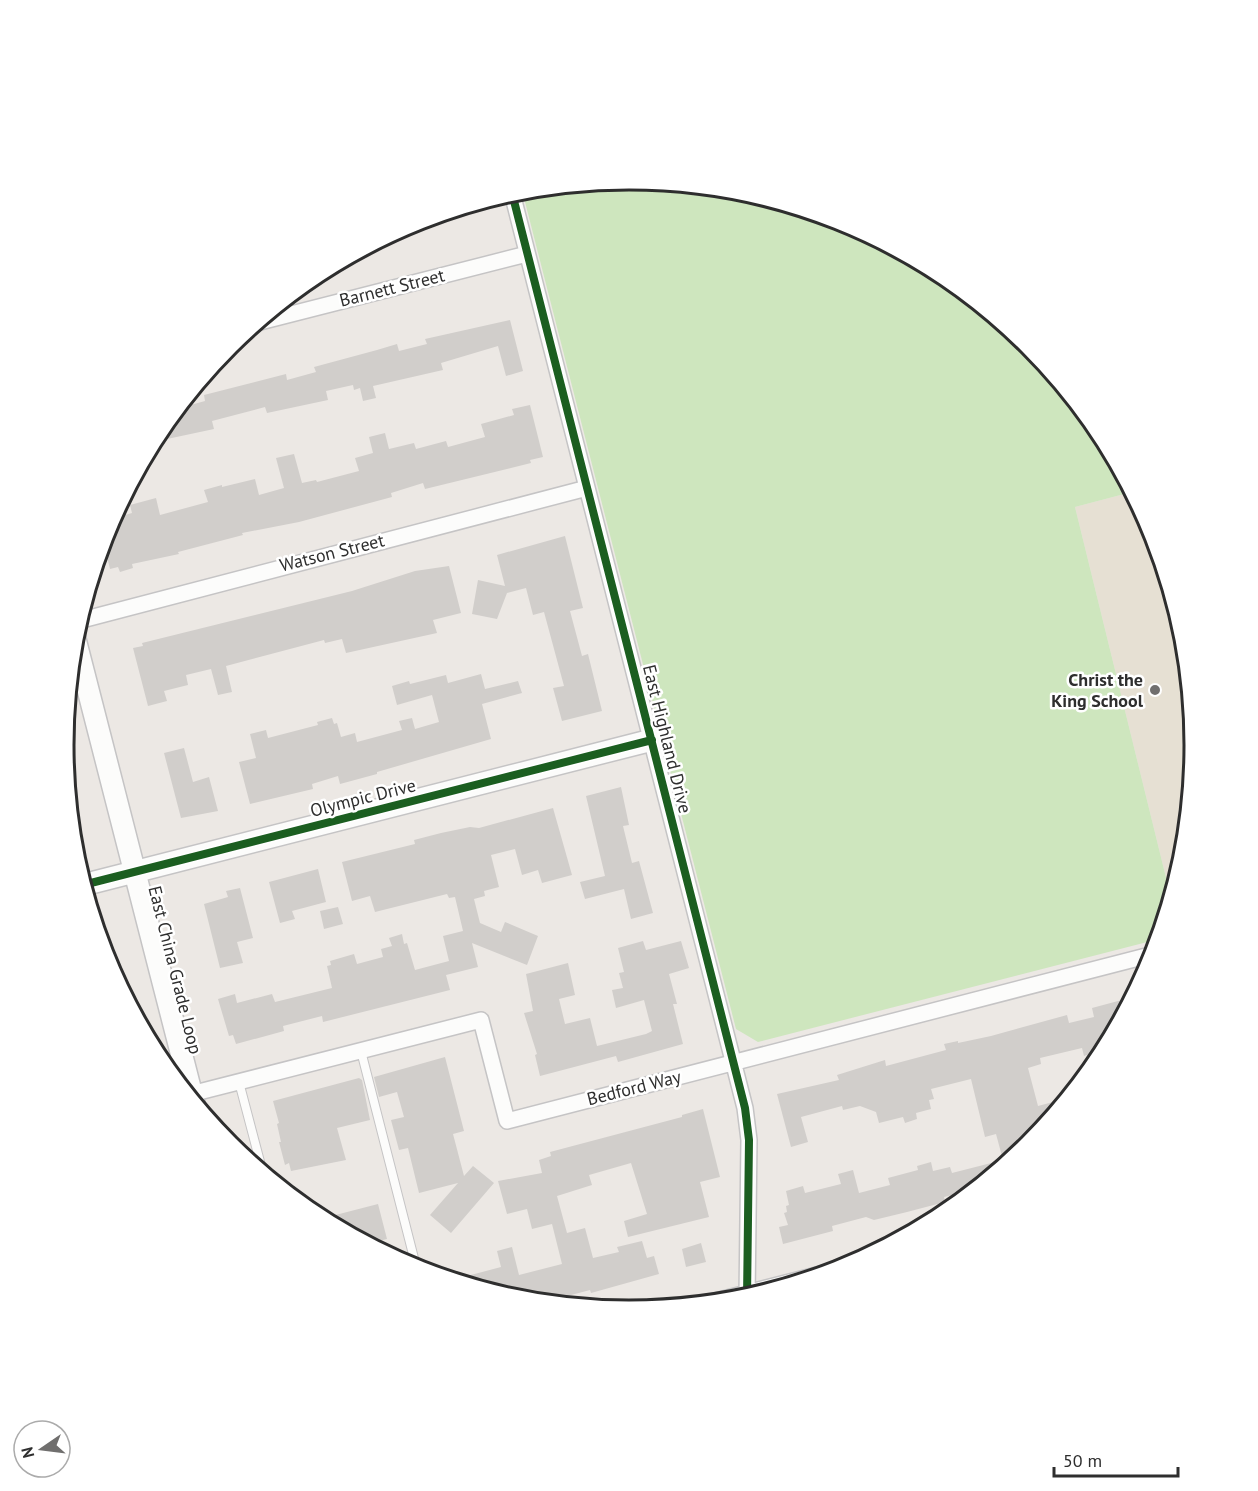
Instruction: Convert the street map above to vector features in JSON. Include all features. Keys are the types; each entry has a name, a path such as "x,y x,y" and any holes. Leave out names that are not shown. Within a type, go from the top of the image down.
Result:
{"street":[{"name":"East Highland Drive","path":"515,202 745,1108 749,1140 747,1288"},
{"name":"Barnett Street","path":"275,318 527,254"},
{"name":"Watson Street","path":"88,618 587,488"},
{"name":"East China Grade Loop","path":"80,659 188,1083"},
{"name":"Olympic Drive","path":"91,883 652,740"},
{"name":"Bedford Way","path":"197,1095 239,1082 481,1020 507,1120 1142,957"}],"lane":[{"path":"360,1051 414,1258"},
{"path":"239,1082 258,1159"}],"shaded area":[{"name":"Christ the King School","path":"1124,494 1142,533 1166,602 1180,673 1184,745 1180,818 1167,883 1075,507"}],"green space":[{"path":"593,191 665,191 702,195 773,209 808,219 875,247 938,284 995,328 1022,353 1070,407 1091,437 1124,494 1075,507 1167,883 1148,942 758,1042 736,1029 525,200"}],"building":[{"path":"510,320 523,371 506,376 498,346 441,363 443,370 373,386 376,398 363,401 360,388 354,390 353,385 326,391 328,400 267,413 265,407 212,421 214,429 166,439 189,405 205,401 204,395 286,374 287,380 316,372 314,367 397,344 399,351 427,344 425,339"},
{"path":"530,405 543,457 530,460 531,463 425,489 423,483 391,493 392,497 299,522 242,533 243,535 178,552 179,554 132,564 133,568 120,572 118,567 110,569 107,557 124,515 132,513 130,505 156,498 160,515 208,502 204,490 222,485 222,487 255,479 259,495 284,488 276,458 294,454 302,483 316,480 317,482 359,471 355,458 373,453 369,437 385,433 389,449 414,443 416,449 446,441 448,447 485,437 481,424 514,415 512,409"},
{"path":"565,536 583,608 570,611 582,656 588,654 602,711 562,721 553,688 564,686 544,612 533,615 526,588 507,593 497,619 472,614 478,580 505,586 497,555"},
{"path":"449,566 461,613 433,620 437,633 346,653 342,639 325,643 324,640 226,666 232,692 218,695 211,669 186,675 188,685 164,691 167,701 148,706 133,648 143,646 142,643 352,591 415,571"},
{"path":"481,674 485,689 518,681 522,693 482,704 491,739 340,784 338,776 312,784 313,789 250,804 239,762 256,758 250,734 266,730 268,738 318,725 317,722 332,718 334,724 337,723 341,737 355,733 357,742 402,730 399,721 412,718 415,729 439,722 432,695 397,705 392,686 446,675 448,683"},
{"path":"184,748 193,782 209,777 218,811 181,818 164,753"},
{"path":"621,787 629,825 623,826 632,863 639,861 653,913 631,919 624,889 585,899 580,882 605,876 586,796"},
{"path":"553,808 572,875 542,883 538,870 522,875 515,849 491,855 499,887 484,891 485,896 474,899 480,923 501,932 505,922 538,936 527,965 472,943 478,967 446,975 450,990 323,1022 322,1016 283,1026 284,1031 236,1044 233,1035 229,1036 218,999 235,994 237,1003 272,994 275,1002 332,988 327,966 331,965 330,961 354,954 357,964 383,957 381,949 392,946 389,938 402,934 415,970 449,961 443,936 463,931 455,897 449,898 447,894 375,912 370,896 352,901 342,862 415,844 414,840 441,833 470,827 479,828"},
{"path":"318,869 326,902 292,911 295,919 280,923 269,882"},
{"path":"240,888 253,938 237,942 243,963 220,968 204,904 228,897 226,891"},
{"path":"338,907 343,924 324,929 320,911"},
{"path":"643,941 646,950 681,941 689,968 669,974 677,1004 673,1004 683,1044 618,1062 616,1056 540,1076 535,1055 537,1054 524,1013 533,1011 526,974 568,963 575,995 559,999 565,1024 590,1018 597,1046 646,1034 652,1031 644,1000 616,1008 612,990 623,988 619,973 624,972 618,948"},
{"path":"1122,1000 1091,1054 1084,1056 1082,1048 1040,1058 1041,1064 1028,1068 1038,1106 1056,1101 1002,1156 996,1134 985,1137 971,1079 931,1089 934,1099 929,1100 931,1109 916,1113 917,1119 905,1123 903,1117 879,1123 876,1112 860,1106 843,1110 842,1106 801,1117 808,1142 791,1147 777,1094 839,1080 837,1075 885,1060 886,1066 946,1050 944,1044 991,1036 1067,1015 1069,1023 1094,1017 1092,1008"},
{"path":"445,1057 464,1131 453,1134 464,1176 473,1166 494,1183 451,1233 430,1215 458,1183 419,1193 408,1148 399,1150 391,1120 404,1117 397,1092 379,1097 374,1077"},
{"path":"359,1078 362,1080 370,1120 337,1128 346,1160 291,1171 289,1163 285,1165 279,1142 281,1142 277,1124 279,1123 273,1101"},
{"path":"703,1109 720,1177 700,1182 709,1217 628,1237 624,1221 647,1214 631,1163 589,1175 592,1185 557,1196 567,1233 585,1228 593,1258 619,1252 617,1247 642,1241 647,1258 654,1256 659,1274 591,1293 590,1290 564,1297 521,1290 465,1276 501,1267 497,1251 512,1247 519,1275 562,1264 552,1224 532,1229 527,1209 507,1214 498,1181 542,1173 539,1160 551,1156 550,1152 682,1117 682,1115"},
{"path":"931,1162 933,1171 950,1167 952,1173 996,1162 956,1194 944,1197 945,1202 874,1220 866,1217 832,1226 833,1231 783,1244 779,1227 788,1225 784,1213 787,1212 786,1206 789,1205 786,1191 803,1186 805,1193 841,1184 838,1174 853,1170 859,1193 890,1185 888,1178 918,1170 917,1166"},
{"path":"378,1204 387,1239 378,1241 333,1216"},
{"path":"701,1243 706,1262 686,1267 682,1249"}],"cycle path":[{"path":"514,202 745,1108 749,1140 747,1288"},
{"path":"91,883 652,740"}],"place":[{"name":"Christ the King School","path":"1155,690"}]}
